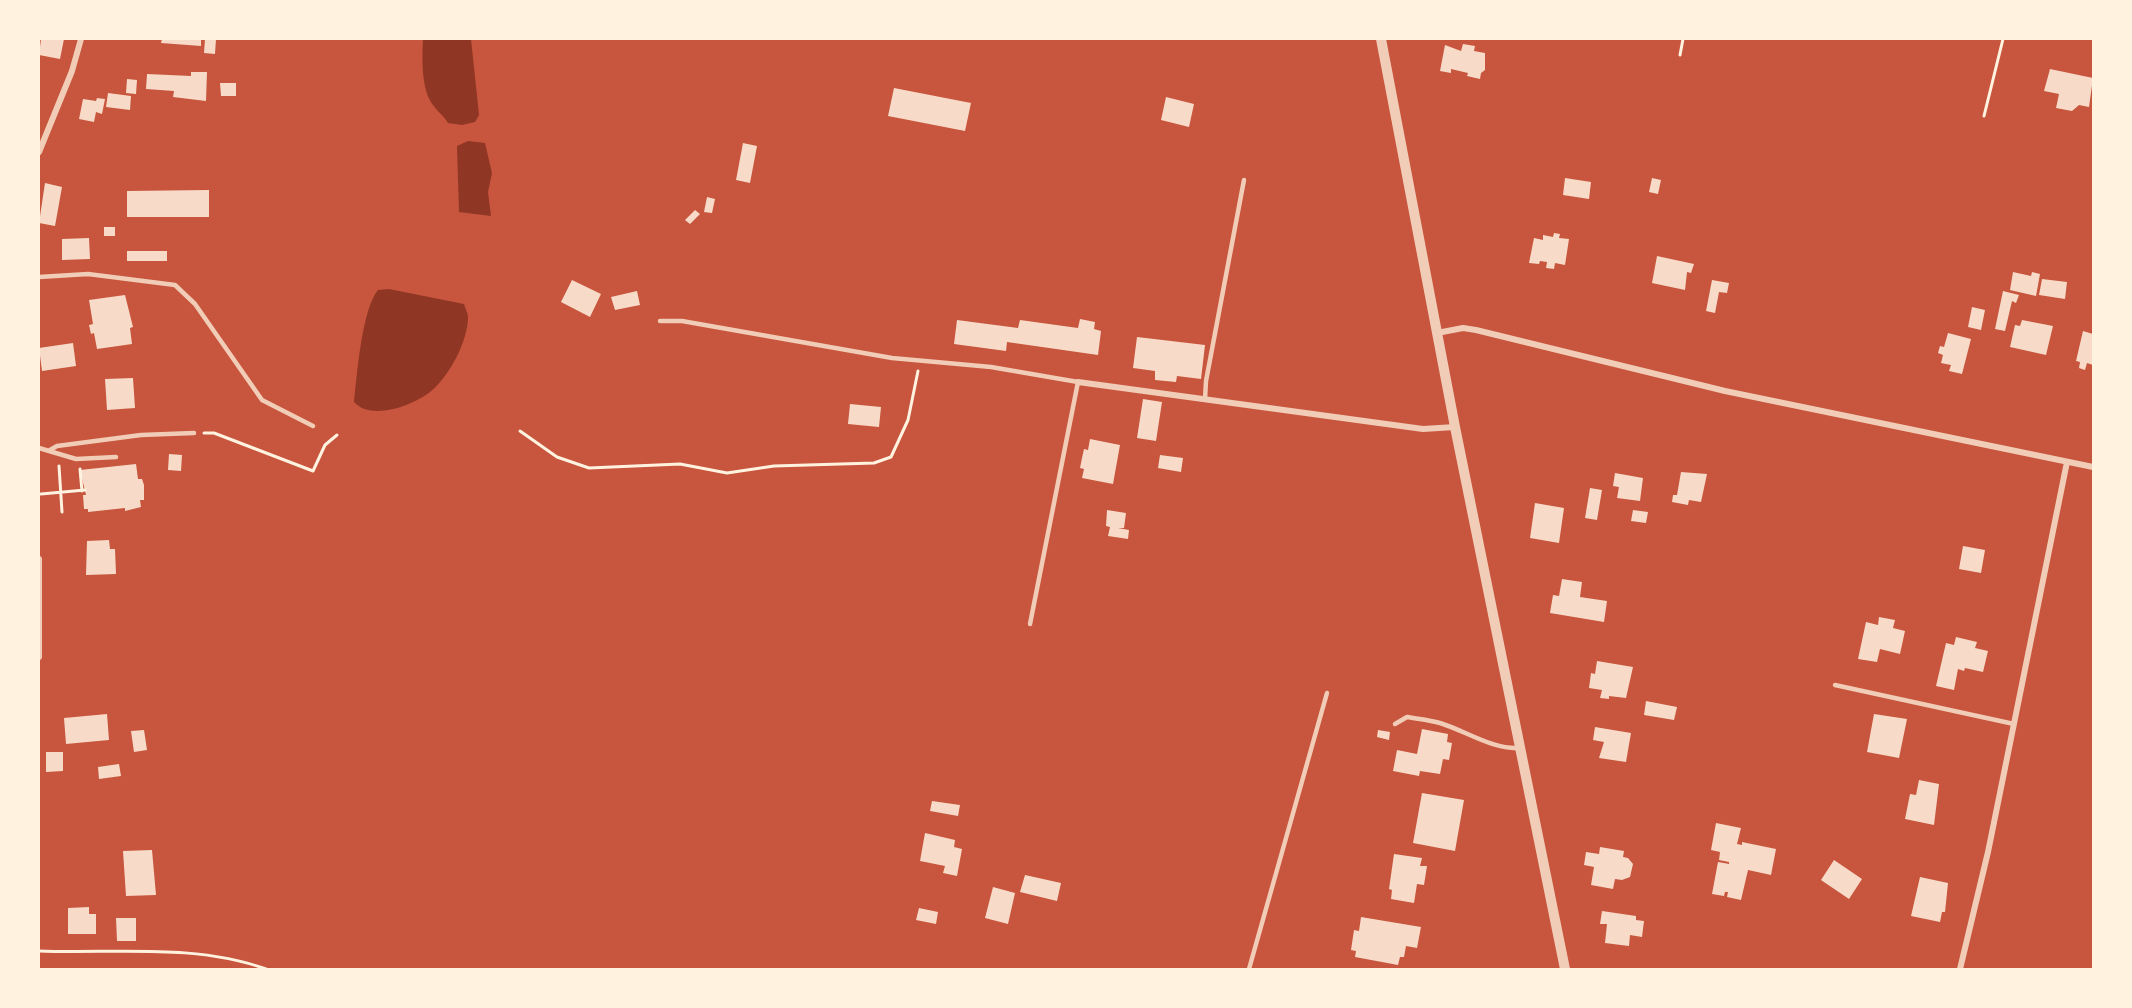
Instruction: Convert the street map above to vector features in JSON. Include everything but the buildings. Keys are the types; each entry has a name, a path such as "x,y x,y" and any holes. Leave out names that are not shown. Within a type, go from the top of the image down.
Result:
{"street":[{"path":"39,152 70,79 81,39"},
{"path":"1381,39 1455,427 1565,969"},
{"path":"1437,333 1462,328 1476,330 1725,391 2093,467"},
{"path":"1078,382 1423,429 1455,427"},
{"path":"1960,969 1988,852 2067,462"},
{"path":"39,559 39,657"}],"lane":[{"path":"1205,399 1244,180"},
{"path":"39,277 88,274 175,285 195,304 262,400 313,426"},
{"path":"660,321 682,321 881,356 991,367 1078,382 1030,624"},
{"path":"50,450 57,446 141,435 194,433"},
{"path":"39,448 76,459 116,457"},
{"path":"1835,685 2014,724"},
{"path":"1249,969 1327,693"},
{"path":"1395,724 1407,717 1422,719 1487,740 1505,749 1520,748"}],"path":[{"path":"1680,55 1683,39"},
{"path":"1984,116 2003,39"},
{"path":"520,432 557,457 589,468 680,464 727,473 774,466 874,463 891,457 908,420 920,360"},
{"path":"214,434 314,471 325,445 337,435"},
{"path":"58,455 62,513"},
{"path":"41,494 85,490"},
{"path":"39,951 163,952 234,960 266,969"}],"shaded area":[{"path":"423,39 471,39 479,115 475,122 462,125 448,123 429,99 424,82"},
{"path":"468,141 485,143 492,173 488,192 491,216 459,212 457,146"},
{"path":"389,289 464,304 468,315 467,326 456,358 444,377 430,392 403,406 381,411 371,410 361,408 354,402 361,343 372,299 378,290"}]}
